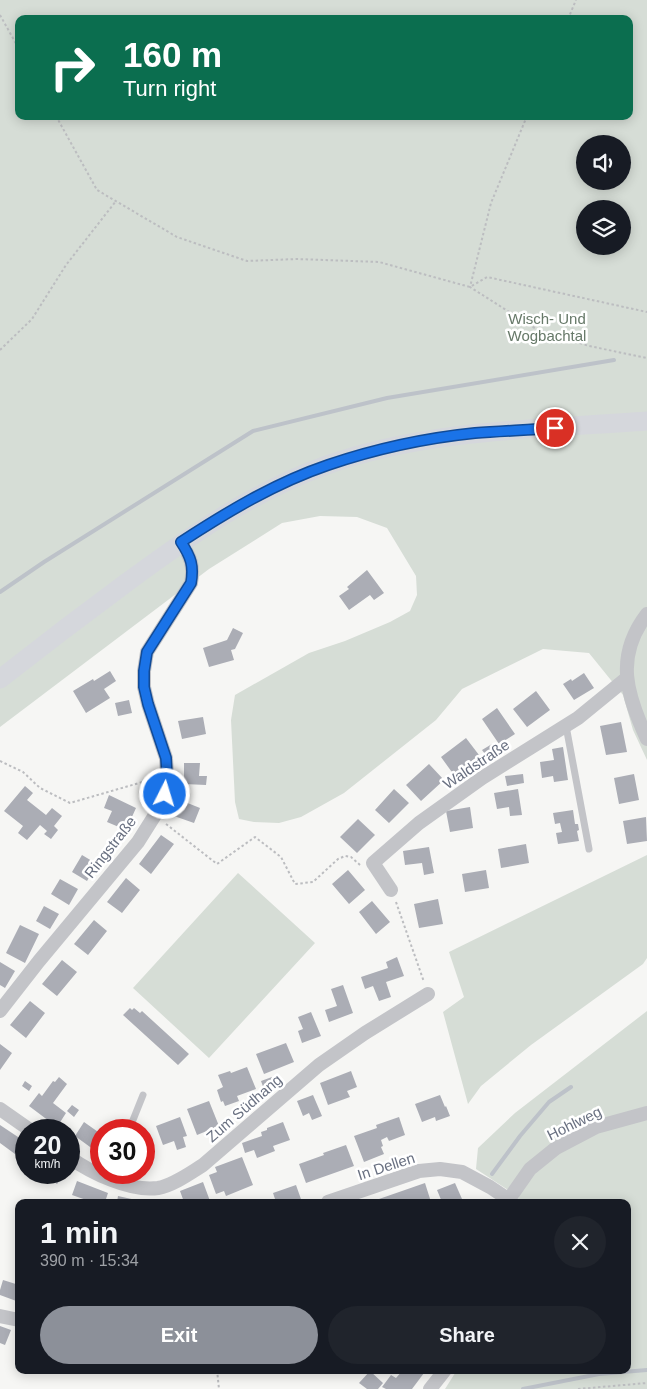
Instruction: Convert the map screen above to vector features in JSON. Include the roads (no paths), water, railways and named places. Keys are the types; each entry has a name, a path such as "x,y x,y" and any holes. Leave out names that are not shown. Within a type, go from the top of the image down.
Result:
{"main road":[{"path":"0,678 181,542 262,493 327,465 413,442 475,433 647,421"}],"street":[{"name":"Ringstraße","path":"0,1011 138,842 155,815 165,794 166,758 148,704 144,687 144,671 147,652 191,583 193,570 188,552 181,542"},
{"path":"647,614 635,635 629,651 626,678 636,714 647,739"},
{"name":"Waldstraße","path":"392,890 373,863 419,823 482,778 578,718 626,678"},
{"name":"Zum Südhang","path":"126,1184 145,1188 160,1188 183,1178 203,1165 319,1065 365,1032 428,994"},
{"path":"0,1109 15,1120"},
{"name":"Hohlweg","path":"508,1199 530,1170 556,1148 596,1127 647,1112"},
{"name":"In Dellen","path":"337,1199 419,1171 440,1169 462,1172 490,1187 505,1199"},
{"path":"0,1316 15,1319"},
{"path":"430,1389 442,1374"}],"lane":[{"path":"566,726 589,849"},
{"path":"133,1119 143,1095"}],"waterway":[{"path":"0,592 44,562 253,431 387,398 614,360"},
{"path":"492,1174 520,1136 549,1102 571,1087"},
{"path":"631,1371 647,1370"},
{"path":"523,1389 599,1374"}],"park label":[{"name":"Wisch- Und Wogbachtal","path":"547,326"}]}
